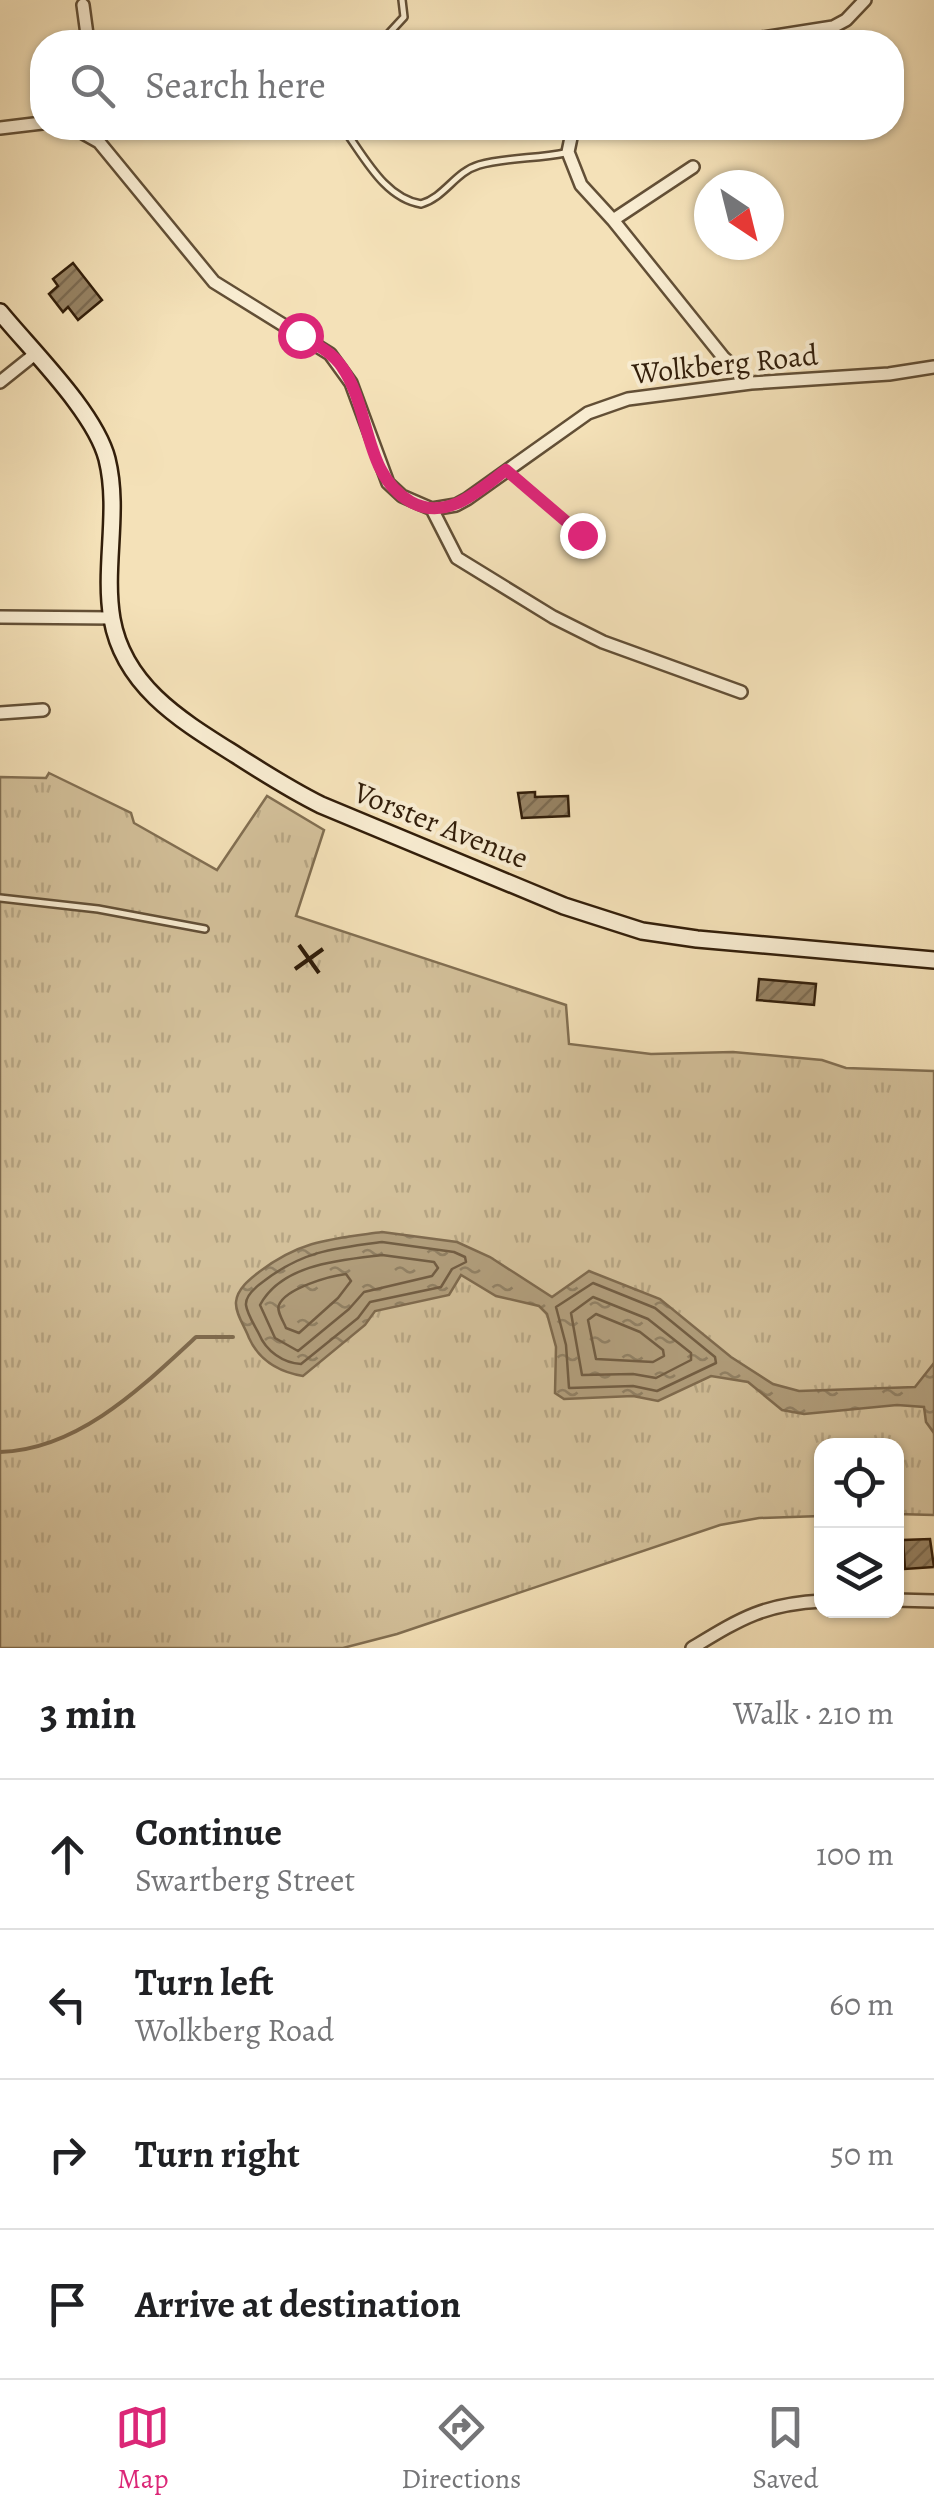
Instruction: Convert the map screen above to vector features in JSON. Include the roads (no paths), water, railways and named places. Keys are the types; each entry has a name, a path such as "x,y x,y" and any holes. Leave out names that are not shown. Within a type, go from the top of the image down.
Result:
{"main road":[{"path":"0,312 88,421 107,459 112,618"},
{"name":"Vorster Avenue","path":"112,618 133,673 161,705 283,786 387,834 585,914 642,930 674,937 934,960"}],"street":[{"path":"809,30 846,20 865,0"},
{"path":"84,4 87,30"},
{"path":"0,128 30,124"},
{"path":"95,140 214,282 330,354 351,383 388,483 416,504 432,509 457,558 553,617 603,642 741,692"},
{"path":"570,140 568,152 582,185 723,357 752,383"},
{"path":"614,220 693,167"},
{"path":"0,382 35,354"},
{"path":"723,357 729,386"},
{"name":"Wolkberg Road","path":"432,509 456,505 570,425 628,399 752,383 889,374 934,367"},
{"path":"0,617 112,618"},
{"path":"0,714 43,710"},
{"path":"904,1600 934,1601"},
{"path":"692,1648 761,1610 778,1604 814,1602"}],"lane":[{"path":"392,30 404,17 402,0"},
{"path":"352,140 397,196 421,204 439,196 477,165 568,152"},
{"path":"506,470 582,535"},
{"path":"0,898 98,909 205,929"}],"water":[{"path":"382,1232 457,1242 490,1257 552,1297 589,1271 660,1299 731,1357 773,1384 799,1391 915,1387 934,1363 934,1433 926,1422 924,1407 897,1405 804,1414 782,1410 748,1382 711,1376 658,1401 633,1396 564,1399 555,1393 556,1347 547,1314 539,1306 496,1296 461,1275 449,1295 375,1311 365,1325 303,1376 264,1359 253,1346 237,1311 237,1297 244,1285 274,1261 303,1247"}],"waterway":[{"path":"0,1452 29,1449 82,1428 131,1395 196,1337 233,1337"}]}
